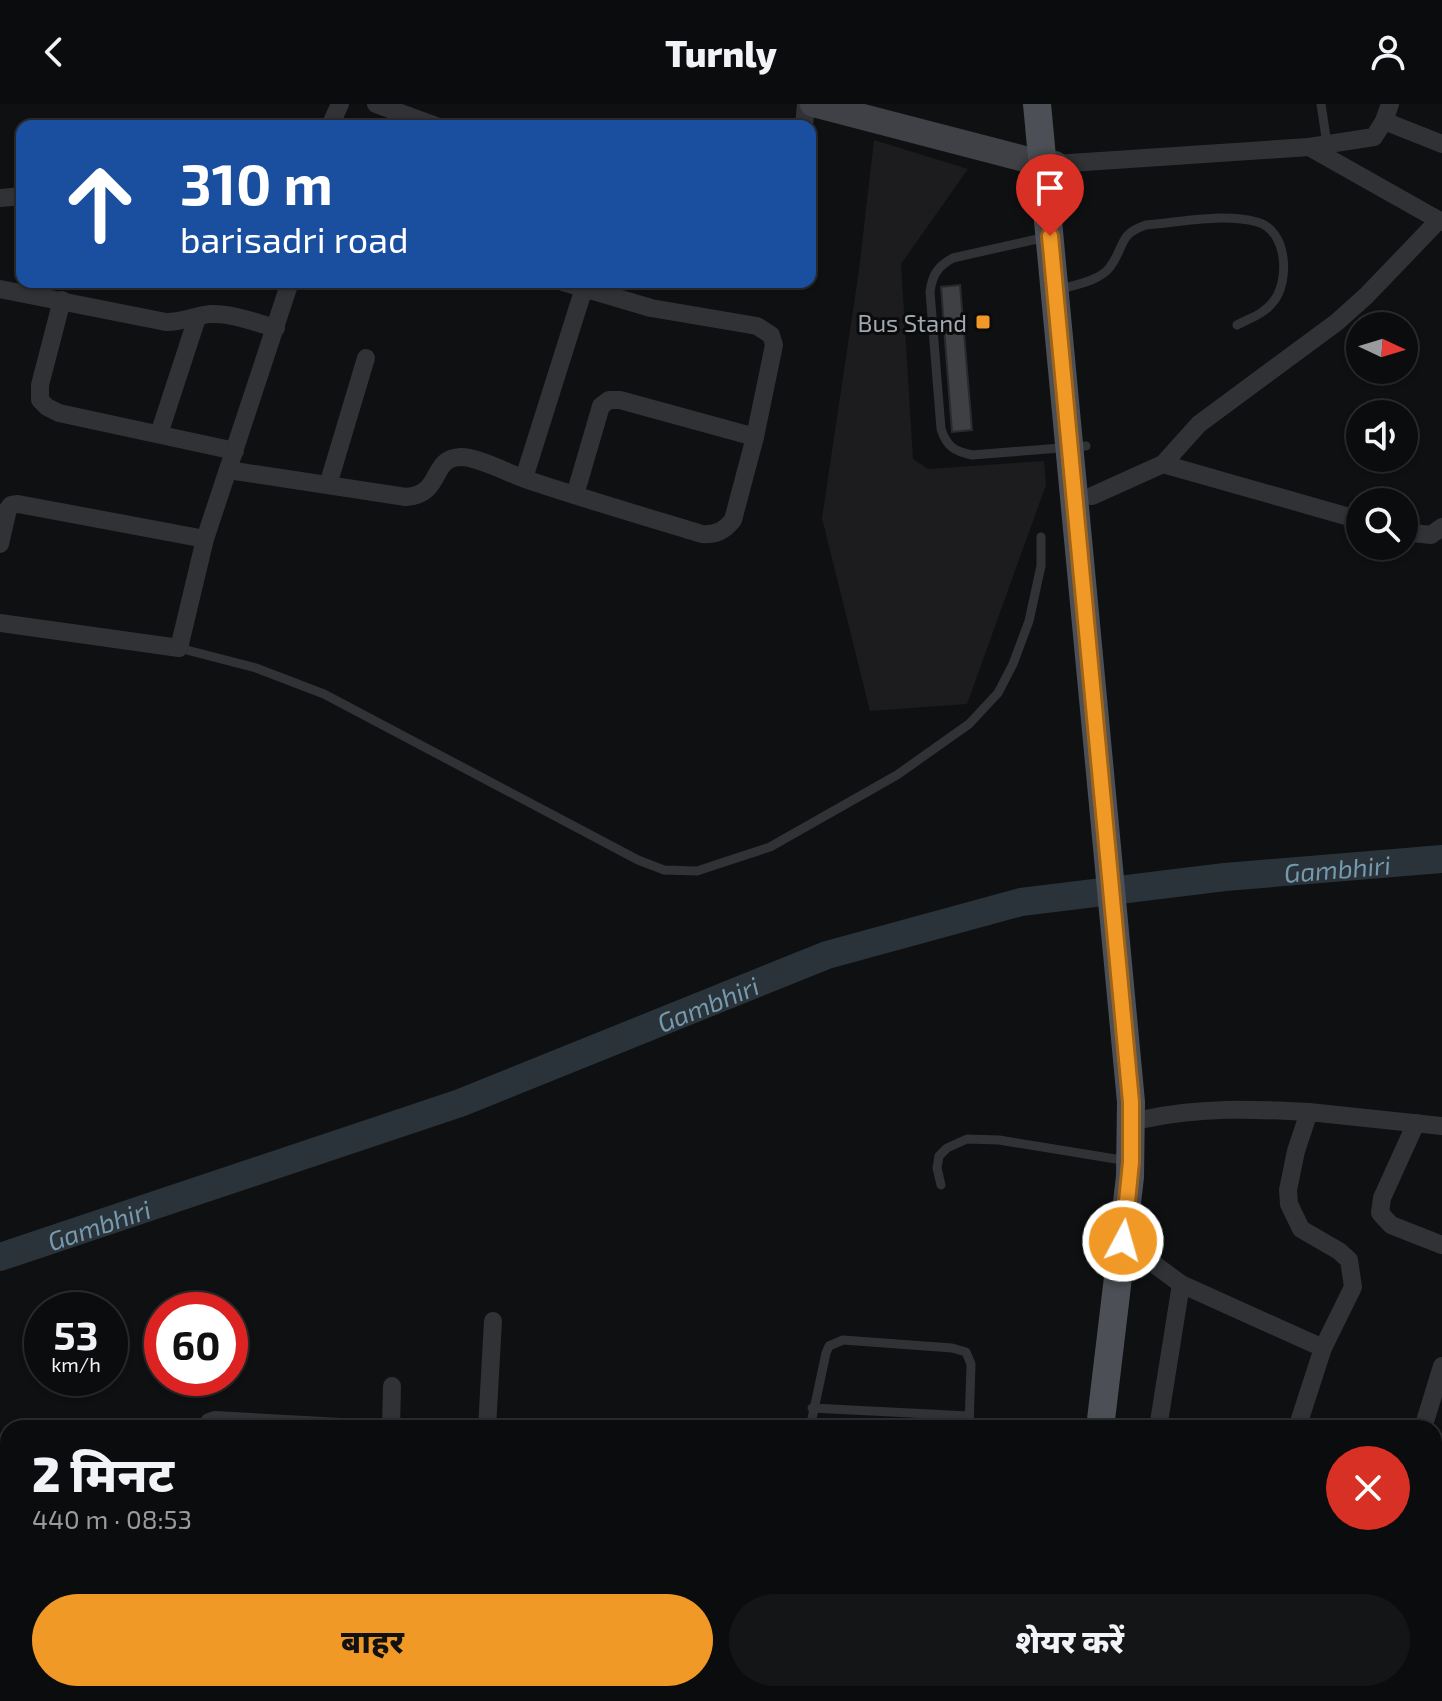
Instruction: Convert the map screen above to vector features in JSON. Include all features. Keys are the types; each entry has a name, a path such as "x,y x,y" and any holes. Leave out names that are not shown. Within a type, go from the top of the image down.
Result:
{"main road":[{"path":"1037,104 1049,164"},
{"path":"1049,104 1049,164 1145,1119 1141,1162 1131,1169"},
{"path":"1078,447 1092,496 1087,532 1131,1102 1131,1169 1101,1420"}],"street":[{"path":"376,104 420,120"},
{"path":"813,104 1049,164 1318,145 1374,137 1387,113 1442,144"},
{"path":"1092,496 1163,464 1199,424 1347,313 1441,221 1318,145"},
{"path":"0,623 179,648 205,539 288,288"},
{"path":"228,470 406,497 418,496 432,485 439,468 448,460 467,457 524,478 575,495 713,535 733,520 755,437 774,345 771,335 765,330 651,308 584,288 524,478"},
{"path":"0,289 166,322 183,322 216,314 276,328"},
{"path":"62,300 40,385 40,400 47,407 59,413 235,451"},
{"path":"159,434 197,318"},
{"path":"328,485 366,358"},
{"path":"575,495 601,406 609,400 620,400 755,437"},
{"path":"1163,464 1346,516"},
{"path":"0,544 8,509 18,504 205,539"},
{"path":"1418,534 1431,535 1442,527"},
{"path":"1145,1119 1210,1109 1309,1112 1442,1126"},
{"path":"1300,1420 1323,1348 1353,1287 1349,1260 1301,1229 1289,1204 1288,1190 1296,1151 1309,1112"},
{"path":"1416,1123 1382,1198 1380,1213 1391,1225 1442,1245"},
{"path":"1123,1241 1181,1284 1323,1348"},
{"path":"1159,1420 1181,1284"},
{"path":"487,1420 493,1321"},
{"path":"1425,1420 1442,1366"},
{"path":"391,1420 392,1386"}],"lane":[{"path":"1318,145 1321,104"},
{"path":"1062,289 1098,277 1110,267 1124,238 1133,229 1146,225 1228,219 1257,222 1268,228 1277,240 1285,269 1284,279 1275,301 1265,311 1237,325"},
{"path":"1056,235 953,258 941,265 932,278 930,292 941,429 945,442 955,452 972,455 1078,447"},
{"path":"179,648 256,668 324,694 638,860 664,870 697,871 770,847 897,775 969,724 998,693 1013,664 1029,621 1041,566 1041,537"},
{"path":"941,1185 937,1168 939,1156 947,1148 967,1139 999,1140 1131,1169"},
{"path":"811,1420 829,1346 843,1340 952,1348 966,1352 971,1364 969,1420"},
{"path":"812,1408 969,1416"}],"shaded area":[{"path":"874,140 968,169 901,264 913,459 928,469 1044,461 1046,485 967,704 870,711 822,518 859,270"}],"building":[{"path":"960,285 972,430 952,432 941,287"}],"waterway":[{"name":"Gambhiri","path":"0,1257 460,1103 827,955 1021,902 1225,877 1442,859"}],"place":[{"name":"Bus Stand","path":"983,322"}],"route":[{"path":"1050,236 1131,1102 1131,1162 1123,1241"}]}
